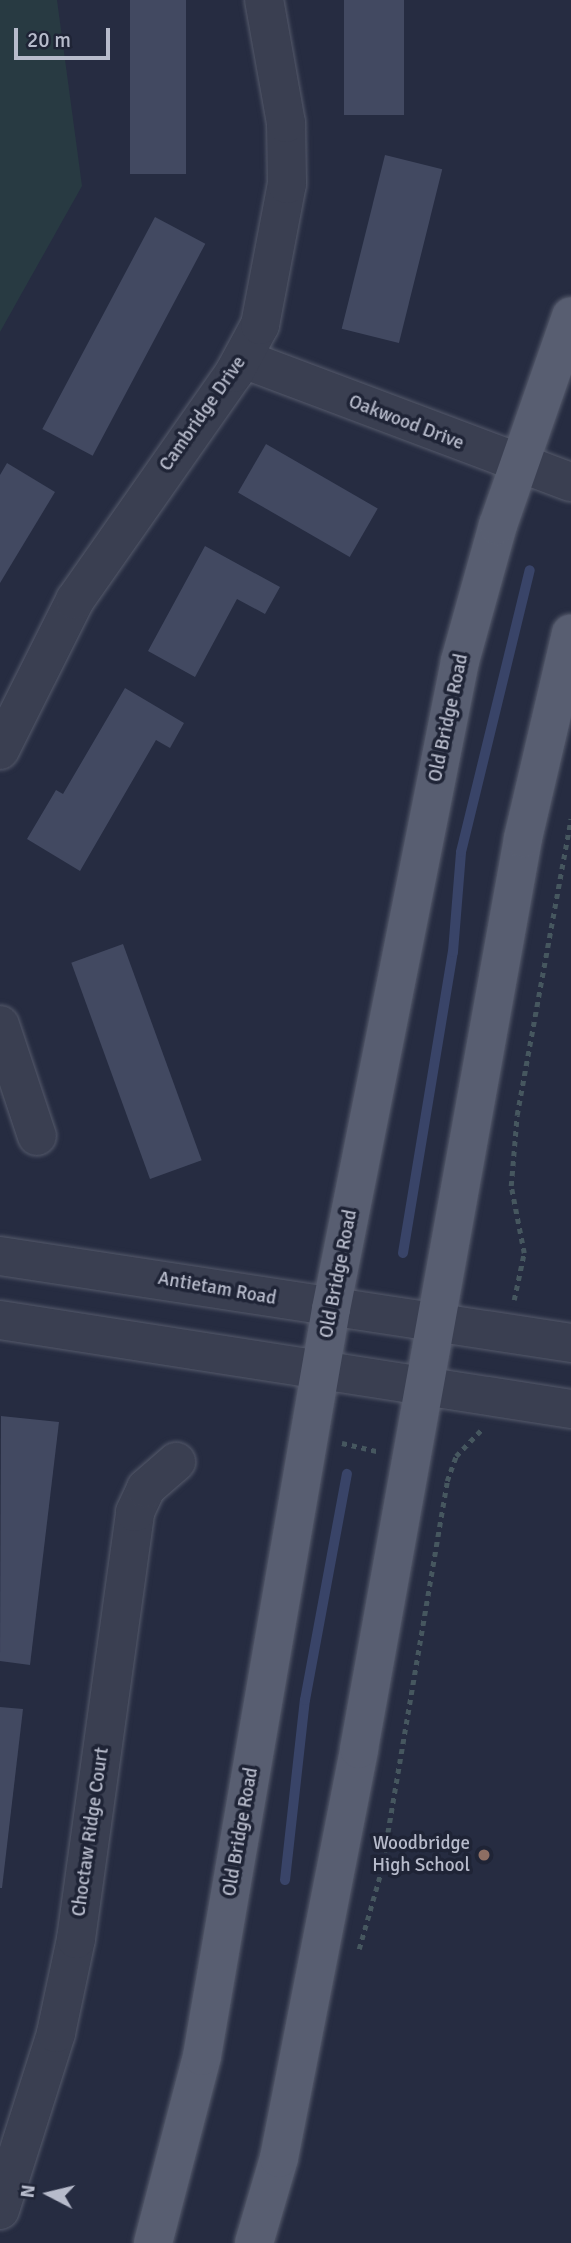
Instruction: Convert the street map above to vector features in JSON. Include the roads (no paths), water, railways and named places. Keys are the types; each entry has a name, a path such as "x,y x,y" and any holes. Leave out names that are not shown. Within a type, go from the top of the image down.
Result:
{"main road":[{"name":"Old Bridge Road","path":"153,2243 202,2056 331,1309 460,661 518,464 571,316"},
{"path":"254,2243 279,2158 523,838 571,634"}],"street":[{"name":"Cambridge Drive","path":"0,750 75,600 243,359 278,256 287,184 286,123 264,0"},
{"name":"Oakwood Drive","path":"243,359 571,482"},
{"path":"0,1025 37,1136"},
{"name":"Antietam Road","path":"0,1256 433,1327 571,1343"},
{"path":"0,1320 422,1391 571,1409"},
{"name":"Choctaw Ridge Court","path":"0,2210 57,2033 76,1939 135,1512 146,1488 176,1462"}],"waterway":[{"path":"403,1253 453,952 461,852 530,570"},
{"path":"285,1880 305,1700 347,1474"}],"place":[{"name":"Woodbridge High School","path":"484,1855"}]}
